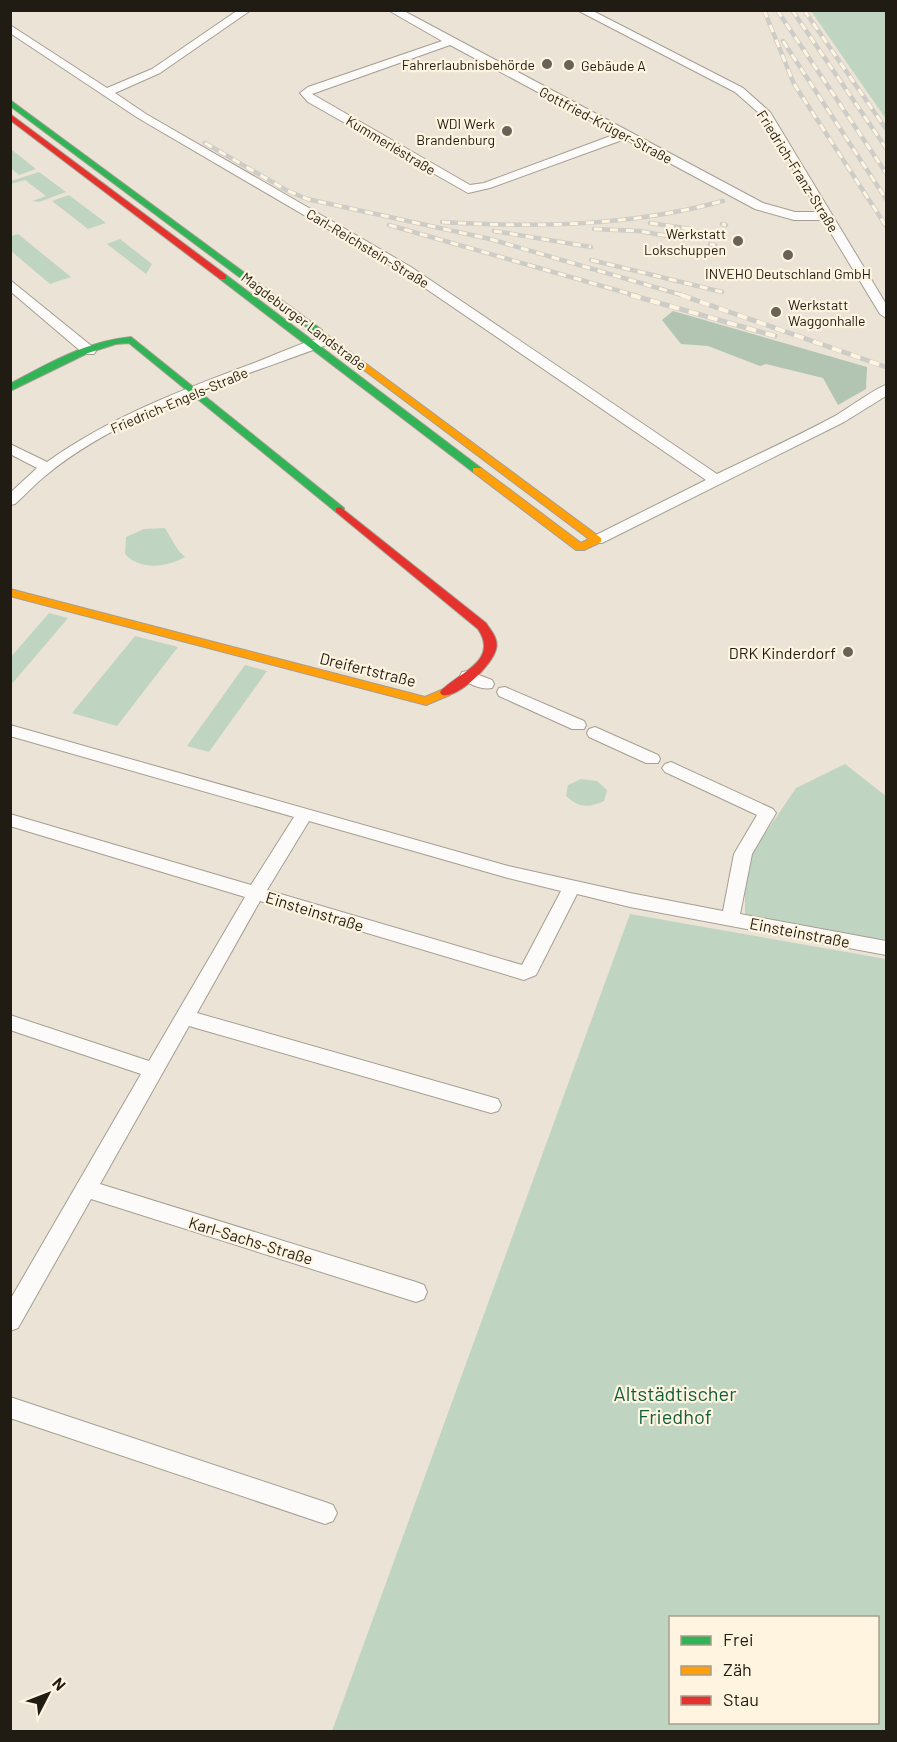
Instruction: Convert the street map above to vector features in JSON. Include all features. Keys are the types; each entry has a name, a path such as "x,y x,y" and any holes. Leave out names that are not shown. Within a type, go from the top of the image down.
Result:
{"main road":[{"name":"Magdeburger Landstraße","path":"10,102 597,540 580,548 10,116"},
{"path":"10,388 120,338 131,340 194,392"},
{"name":"Dreifertstraße","path":"10,592 414,699 434,699 447,693 485,660 491,648 488,633 482,626 194,392"}],"street":[{"path":"105,93 156,71 246,10"},
{"name":"Gottfried-Krüger-Straße","path":"393,10 769,211 794,216 826,216"},
{"name":"Friedrich-Franz-Straße","path":"582,10 739,90 752,100 764,112 886,314"},
{"name":"Carl-Reichstein-Straße","path":"10,28 105,93 407,270 717,481"},
{"name":"Kummerléstraße","path":"451,41 312,88 305,93 312,100 468,189 486,186 624,135"},
{"path":"10,284 89,351"},
{"name":"Friedrich-Engels-Straße","path":"10,501 48,468 104,432 156,406 329,339"},
{"path":"597,540 857,409 886,389"},
{"path":"10,448 48,468"},
{"path":"468,676 486,684"},
{"path":"505,692 578,725"},
{"name":"Einsteinstraße","path":"10,730 508,872 730,919 886,948"},
{"path":"595,733 652,759"},
{"path":"671,768 767,813 743,854 730,919"},
{"path":"10,1321 184,1017 304,814"},
{"name":"Einsteinstraße","path":"10,820 524,973 529,970 572,887"},
{"path":"184,1017 491,1104"},
{"path":"10,1022 155,1071"},
{"name":"Karl-Sachs-Straße","path":"86,1188 416,1292"},
{"path":"10,1407 325,1514"}],"green space":[{"path":"811,11 886,11 886,119"},
{"path":"11,149 36,169 19,175 11,168"},
{"path":"39,172 66,192 39,202 32,201 46,196 25,180 11,184 11,181"},
{"path":"69,195 106,223 88,229 52,201"},
{"path":"18,234 71,277 50,284 11,251 11,236"},
{"path":"120,239 152,264 146,274 107,244"},
{"path":"673,311 867,367 866,389 838,405 823,378 766,364 760,366 708,346 681,344 662,320"},
{"path":"165,528 185,557 171,563 154,566 138,563 125,554 126,537 144,529"},
{"path":"49,613 68,618 11,685 11,657"},
{"path":"135,636 178,647 117,726 72,713"},
{"path":"245,665 267,671 209,752 187,746"},
{"path":"845,764 886,796 886,941 745,915 745,867 750,856 796,788"},
{"path":"581,779 597,781 607,790 604,801 584,806 566,796 568,785"},
{"name":"Altstädtischer Friedhof","path":"630,914 886,959 886,1731 332,1731"}],"railway":[{"path":"764,10 794,84 886,226"},
{"path":"777,10 886,173"},
{"path":"792,10 886,148"},
{"path":"804,10 886,129"},
{"path":"783,41 886,199"},
{"path":"205,143 286,190 307,199 490,239 685,296"},
{"path":"442,222 513,225 584,223 654,216 723,201"},
{"path":"650,223 691,229"},
{"path":"722,224 726,225"},
{"path":"389,225 637,296"},
{"path":"594,229 639,231 685,239"},
{"path":"494,231 591,247"},
{"path":"716,233 721,234"},
{"path":"710,244 715,245"},
{"path":"704,252 710,254"},
{"path":"591,260 722,292"},
{"path":"631,295 775,336"},
{"path":"681,295 886,367"}],"traffic: fast":[{"path":"10,102 319,332"},
{"path":"223,277 477,470"},
{"path":"10,388 85,350 116,341 131,340 340,510"}],"traffic: slow":[{"path":"319,332 597,540 580,548 477,470"},
{"path":"10,592 426,701 446,692"}],"traffic: jam":[{"path":"10,116 223,277"},
{"path":"340,510 482,626 490,638 491,647 484,661 446,692"}],"place":[{"name":"Fahrerlaubnisbehörde","path":"547,64"},
{"name":"Gebäude A","path":"569,65"},
{"name":"WDI Werk Brandenburg","path":"507,131"},
{"name":"Werkstatt Lokschuppen","path":"738,241"},
{"name":"INVEHO Deutschland GmbH","path":"788,255"},
{"name":"Werkstatt Waggonhalle","path":"776,312"},
{"name":"DRK Kinderdorf","path":"848,652"}]}
